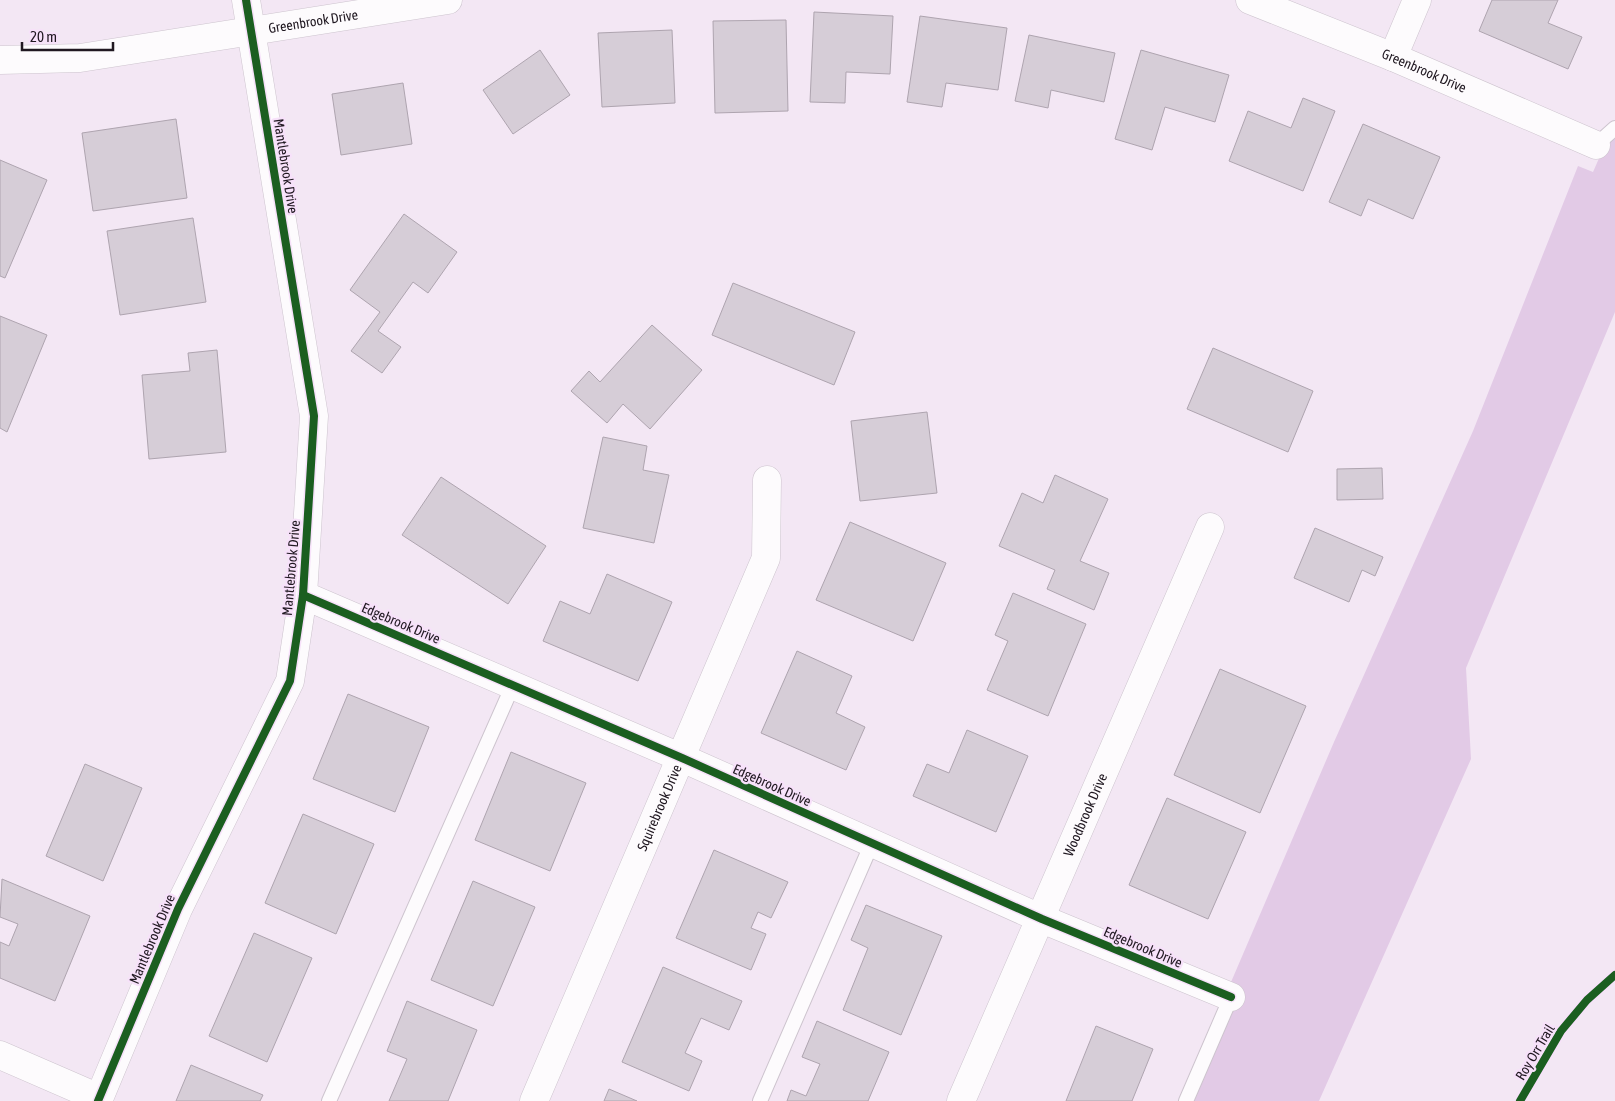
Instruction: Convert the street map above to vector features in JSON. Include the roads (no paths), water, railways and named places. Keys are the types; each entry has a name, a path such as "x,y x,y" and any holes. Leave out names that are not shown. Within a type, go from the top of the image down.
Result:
{"street":[{"name":"Mantlebrook Drive","path":"98,1100 178,909 290,681 303,595 314,416 246,0"},
{"name":"Greenbrook Drive","path":"0,60 80,58 252,29 448,0"},
{"name":"Greenbrook Drive","path":"1250,0 1393,57 1606,136"},
{"path":"1393,57 1417,0"},
{"name":"Squirebrook Drive","path":"534,1101 766,558 767,480"},
{"name":"Woodbrook Drive","path":"961,1101 1042,919 1210,527"},
{"name":"Edgebrook Drive","path":"303,595 682,758 1042,919 1231,997"},
{"path":"0,1055 98,1100"}],"lane":[{"path":"329,1101 513,685"},
{"path":"760,1101 872,843"},
{"name":"Edgebrook Drive","path":"1186,1101 1231,997"}]}
